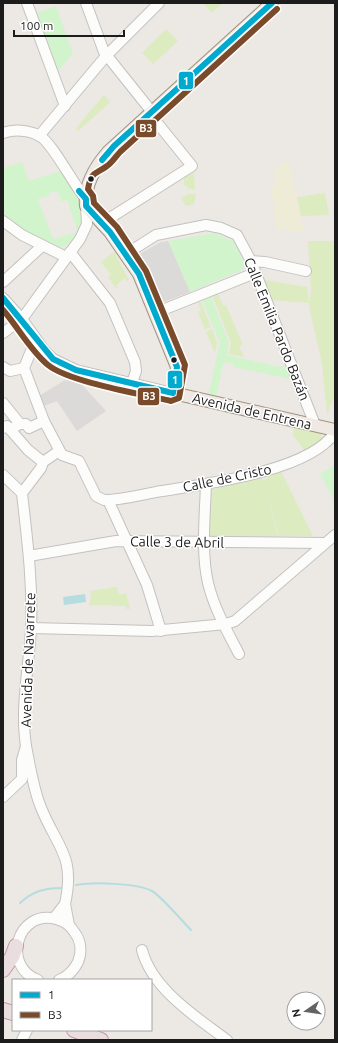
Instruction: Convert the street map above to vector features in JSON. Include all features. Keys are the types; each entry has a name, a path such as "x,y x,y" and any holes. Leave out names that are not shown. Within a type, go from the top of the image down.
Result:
{"highway":[{"path":"3,970 12,956 16,946"},
{"path":"77,1031 101,1040"}],"main road":[{"path":"173,393 177,367 139,274 126,254 86,203 89,184 102,160 114,146 272,3"},
{"name":"Avenida de Entrena","path":"173,393 315,425 335,431"}],"street":[{"path":"27,3 65,106"},
{"path":"86,3 106,56 192,166 102,223"},
{"path":"39,136 106,56 159,3"},
{"path":"3,333 22,319 86,228 86,203 49,146 39,136 27,132 4,130"},
{"path":"3,221 22,235 42,246 68,255 110,303 135,362 136,371 132,383"},
{"name":"Calle Emilia Pardo Bazán","path":"126,254 156,235 206,225 221,228 238,235 251,261 315,425"},
{"path":"3,282 42,246"},
{"path":"251,261 265,262 306,271"},
{"path":"155,313 255,273"},
{"name":"Avenida de Entrena","path":"3,298 22,319 38,342 53,359 76,370 173,393"},
{"path":"38,342 31,351 24,368 44,421 62,455 79,461 96,496 108,500 147,585 162,631"},
{"path":"4,369 12,371 24,368"},
{"path":"3,403 20,424"},
{"path":"43,462 28,450 7,429 20,424 26,424 29,428 44,421"},
{"name":"Calle de Cristo","path":"108,500 206,484 249,475 284,465 320,447 327,442 335,431"},
{"path":"3,476 22,493 41,468 43,462 58,449"},
{"path":"206,484 205,542 208,582 223,625 239,654"},
{"name":"Avenida de Navarrete","path":"22,493 29,556 31,628 24,719 26,744 40,804 64,853 68,865 69,886 65,904"},
{"path":"31,628 162,631 223,625 235,620 335,535"},
{"name":"Calle 3 de Abril","path":"29,556 109,542 128,541 325,543"},
{"path":"3,797 22,779 22,760 26,744"},
{"path":"54,918 65,904"},
{"path":"65,904 68,925"},
{"path":"34,979 21,967 17,956 16,946 21,933 29,924 40,919 54,918 68,925 79,940 79,958 71,972 60,979"},
{"path":"142,950 147,967 159,984 227,1040"},
{"path":"22,1040 26,1031"}],"shaded area":[{"path":"288,159 304,231 276,229 271,188 275,187 274,170"},
{"path":"168,241 190,292 156,305 136,256 161,242"},
{"path":"73,375 106,411 77,431 57,401 39,408 36,398"}],"green space":[{"path":"203,3 223,3 212,13"},
{"path":"56,6 73,53 58,71 36,13"},
{"path":"166,29 178,41 153,64 142,53"},
{"path":"104,95 110,102 78,131 76,128"},
{"path":"22,162 29,181 61,171 76,195 83,214 83,223 80,232 74,240 63,247 46,243 30,234 3,213 3,168","holes":["54,191 59,193 61,199 59,202 67,200 78,232 53,239 38,199 48,196"]},
{"path":"194,173 195,189 189,189 184,185 184,177"},
{"path":"325,193 329,215 301,216 297,197"},
{"path":"188,194 196,194 194,204 186,206 181,198"},
{"path":"215,233 235,242 246,268 190,292 168,241"},
{"path":"308,241 335,241 335,395 327,414 322,363 309,306 311,291"},
{"path":"114,252 129,280 127,281 125,278 116,285 118,288 117,289 108,277 111,274 101,262"},
{"path":"264,280 307,287 309,303 273,300 268,301 260,281"},
{"path":"209,291 229,343 227,355 280,367 287,364 299,381 234,367 234,364 226,362 223,364 215,402 207,401 220,343 200,295"},
{"path":"217,292 223,306 226,305 243,345 239,346 244,357 229,354 231,343 212,294"},
{"path":"201,302 211,327 205,329 198,312 201,311 198,303"},
{"path":"212,329 217,343 215,353 206,332"},
{"path":"294,427 321,433 322,439 304,450 293,435"},
{"path":"335,465 335,502 320,474"},
{"path":"281,471 313,536 279,536 265,485 278,536 210,536 210,489 260,477 263,480 267,479 268,475"},
{"path":"117,587 119,595 126,593 130,609 126,609 126,606 89,605 91,596 90,591"}],"water":[{"path":"85,594 86,602 64,605 63,597"}],"waterway":[{"path":"76,885 115,884 145,888 152,891 166,903 191,930"},
{"path":"20,903 40,891 62,888"}],"transit line":[{"name":"1","path":"102,160 114,146 272,3"},
{"name":"B3","path":"3,310 35,352 48,365 58,371 88,382 124,391 171,401 179,398 185,365 146,271 117,227 94,203 93,196 88,189 89,183 94,174 109,165 120,152 277,9"},
{"name":"1","path":"3,298 53,359 76,370 173,393 177,367 139,274 110,232 86,206 86,199 79,191"}]}
